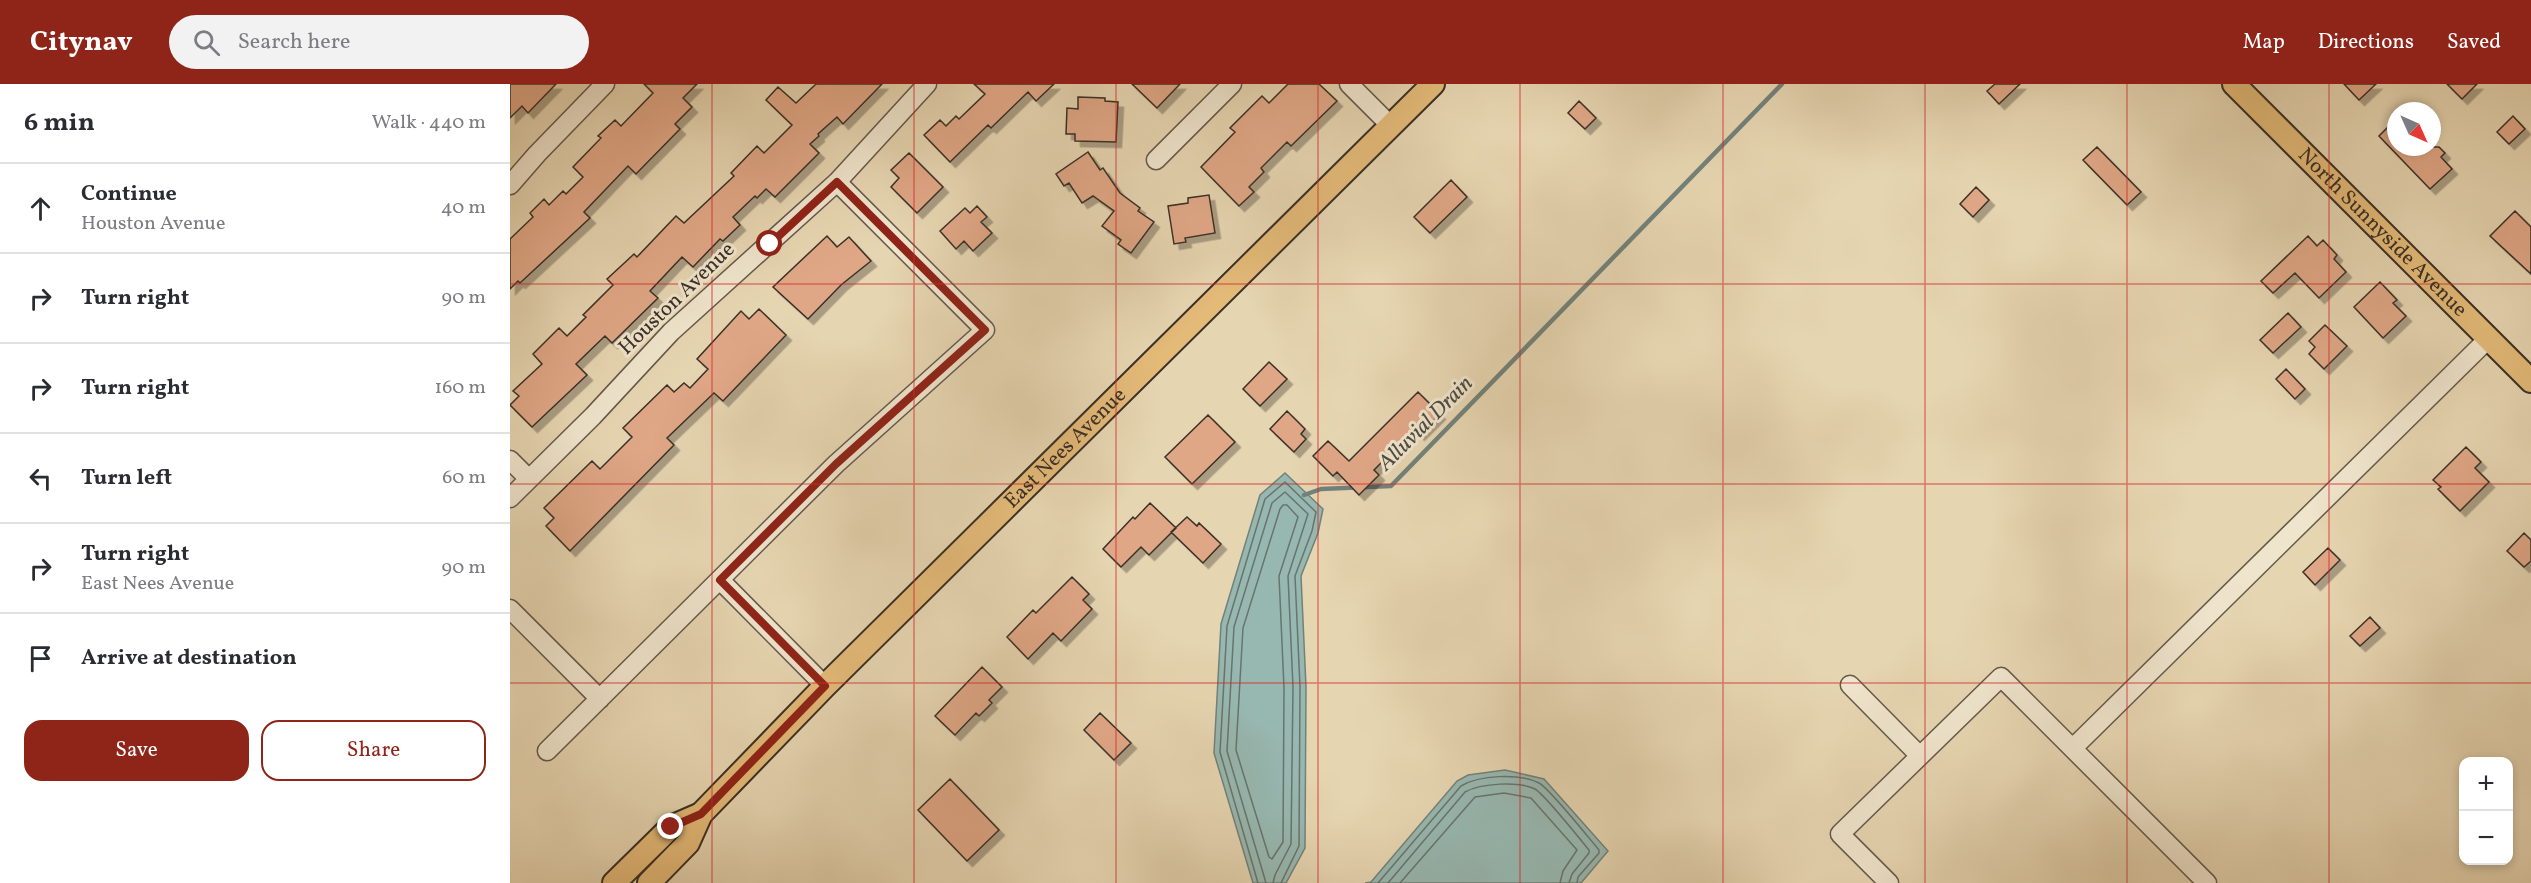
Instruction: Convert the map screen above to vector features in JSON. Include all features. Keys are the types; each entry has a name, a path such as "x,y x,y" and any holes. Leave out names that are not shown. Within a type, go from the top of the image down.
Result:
{"main road":[{"name":"East Nees Avenue","path":"649,883 688,843 701,814 825,686 1433,84"},
{"name":"North Sunnyside Avenue","path":"2234,84 2531,381"},
{"name":"East Nees Avenue","path":"614,883 671,827 701,814"}],"street":[{"path":"510,185 605,84"},
{"name":"Houston Avenue","path":"510,498 671,332 837,182 927,84"},
{"path":"1156,160 1232,84"},
{"path":"1349,84 1391,126"},
{"path":"547,751 869,433 985,330 837,182"},
{"path":"2073,748 2489,338"},
{"path":"510,460 529,479"},
{"path":"720,580 825,686"},
{"path":"510,609 600,699"},
{"path":"1889,883 1840,834 2001,677 2207,883"},
{"path":"1850,685 1920,756"}],"water":[{"path":"1285,473 1323,509 1318,533 1301,576 1306,687 1305,848 1286,883 1253,883 1214,753 1221,624 1260,495"},
{"path":"1505,770 1544,779 1608,851 1581,883 1365,883 1371,882 1457,781 1468,775"}],"building":[{"path":"510,84 556,84 528,113 522,106 510,118"},
{"path":"644,84 697,84 683,98 692,107 675,124 680,129 636,174 628,166 584,212 590,218 520,283 518,281 510,289 510,239 533,217 530,213 544,199 549,205 563,191 566,194 583,177 573,167 601,138 598,136 615,120 621,126 653,93"},
{"path":"816,84 882,84 843,124 837,117 818,134 819,136 810,144 819,153 775,197 766,189 757,198 755,196 733,217 740,225 723,241 720,239 693,267 682,257 650,291 658,298 612,343 605,336 576,364 587,375 532,427 510,405 519,396 513,391 542,364 533,354 559,328 567,336 586,317 583,315 613,285 607,279 634,254 637,257 676,216 684,223 734,176 731,173 757,146 764,153 792,125 766,100 778,87 796,103"},
{"path":"974,84 1054,84 1036,101 1028,92 991,128 988,125 950,162 924,135 940,120 946,126 956,116 959,119 985,94"},
{"path":"1132,84 1180,84 1157,108"},
{"path":"1288,84 1319,84 1337,101 1291,146 1287,142 1261,168 1264,172 1249,187 1254,192 1239,206 1201,167 1235,132 1230,128 1262,96 1269,103"},
{"path":"1995,84 2020,84 1999,104 1987,91"},
{"path":"2344,84 2376,84 2359,100"},
{"path":"2447,84 2477,84 2462,99"},
{"path":"1078,97 1105,98 1105,101 1118,102 1116,142 1075,141 1075,134 1066,134 1067,108 1078,109"},
{"path":"1579,101 1596,118 1585,129 1568,113"},
{"path":"2513,116 2525,129 2509,144 2497,132"},
{"path":"2387,128 2387,144 2379,136"},
{"path":"2097,147 2141,192 2127,205 2083,160"},
{"path":"2441,149 2445,153 2441,157 2452,169 2430,189 2398,156 2441,156"},
{"path":"1088,152 1100,170 1103,168 1120,193 1140,208 1138,211 1154,222 1131,253 1118,244 1121,240 1102,226 1114,211 1093,196 1082,203 1069,183 1064,186 1056,174"},
{"path":"909,153 943,187 917,213 891,187 899,178 891,170"},
{"path":"1451,180 1467,197 1430,233 1414,217"},
{"path":"1976,187 1989,200 1973,217 1960,204"},
{"path":"1209,195 1215,233 1185,238 1186,242 1174,244 1168,206 1188,203 1188,198"},
{"path":"977,206 987,217 981,222 992,233 973,251 964,241 956,249 940,231 965,208 970,213"},
{"path":"2515,211 2531,227 2531,274 2490,236"},
{"path":"827,236 837,247 849,237 871,261 841,285 808,319 773,287"},
{"path":"2308,236 2317,246 2323,240 2337,255 2334,259 2346,272 2319,298 2295,273 2273,293 2261,281"},
{"path":"2380,282 2397,300 2393,303 2406,316 2383,338 2354,307"},
{"path":"759,309 786,335 723,401 714,393 667,438 674,445 570,551 546,526 554,518 544,508 592,461 600,469 632,437 623,428 667,385 674,392 684,383 690,388 708,369 697,359 741,311 749,319"},
{"path":"2288,313 2301,327 2273,353 2260,340"},
{"path":"2325,325 2347,346 2324,369 2309,354 2315,347 2309,341"},
{"path":"1269,362 1287,379 1260,406 1243,389"},
{"path":"2286,369 2305,389 2295,399 2276,379"},
{"path":"1418,392 1440,414 1419,435 1414,430 1374,470 1379,475 1359,495 1337,472 1333,476 1313,456 1328,441 1349,461"},
{"path":"1287,411 1305,429 1301,434 1306,439 1294,452 1270,429"},
{"path":"1208,415 1235,442 1192,484 1165,457"},
{"path":"2466,447 2481,462 2475,468 2489,482 2460,511 2438,489 2441,487 2433,480"},
{"path":"1150,503 1176,528 1149,555 1141,547 1121,567 1103,549 1133,517 1135,519"},
{"path":"1187,517 1197,526 1199,523 1221,544 1203,563 1171,532"},
{"path":"2524,533 2531,540 2531,561 2524,567 2507,551"},
{"path":"2328,548 2340,560 2315,585 2303,572"},
{"path":"1072,577 1089,594 1083,600 1092,609 1061,641 1053,633 1028,659 1007,637 1033,610 1036,613"},
{"path":"2370,617 2380,628 2360,646 2350,636"},
{"path":"982,667 1002,687 989,700 992,703 979,716 976,713 955,735 935,716"},
{"path":"1100,713 1131,743 1114,760 1084,730"},
{"path":"950,779 999,830 967,861 918,810"}],"waterway":[{"name":"Alluvial Drain","path":"1304,495 1321,489 1391,486 1782,84"}],"route":[{"path":"671,827 701,814 825,686 720,580 836,464 985,330 837,182 770,244"}]}
